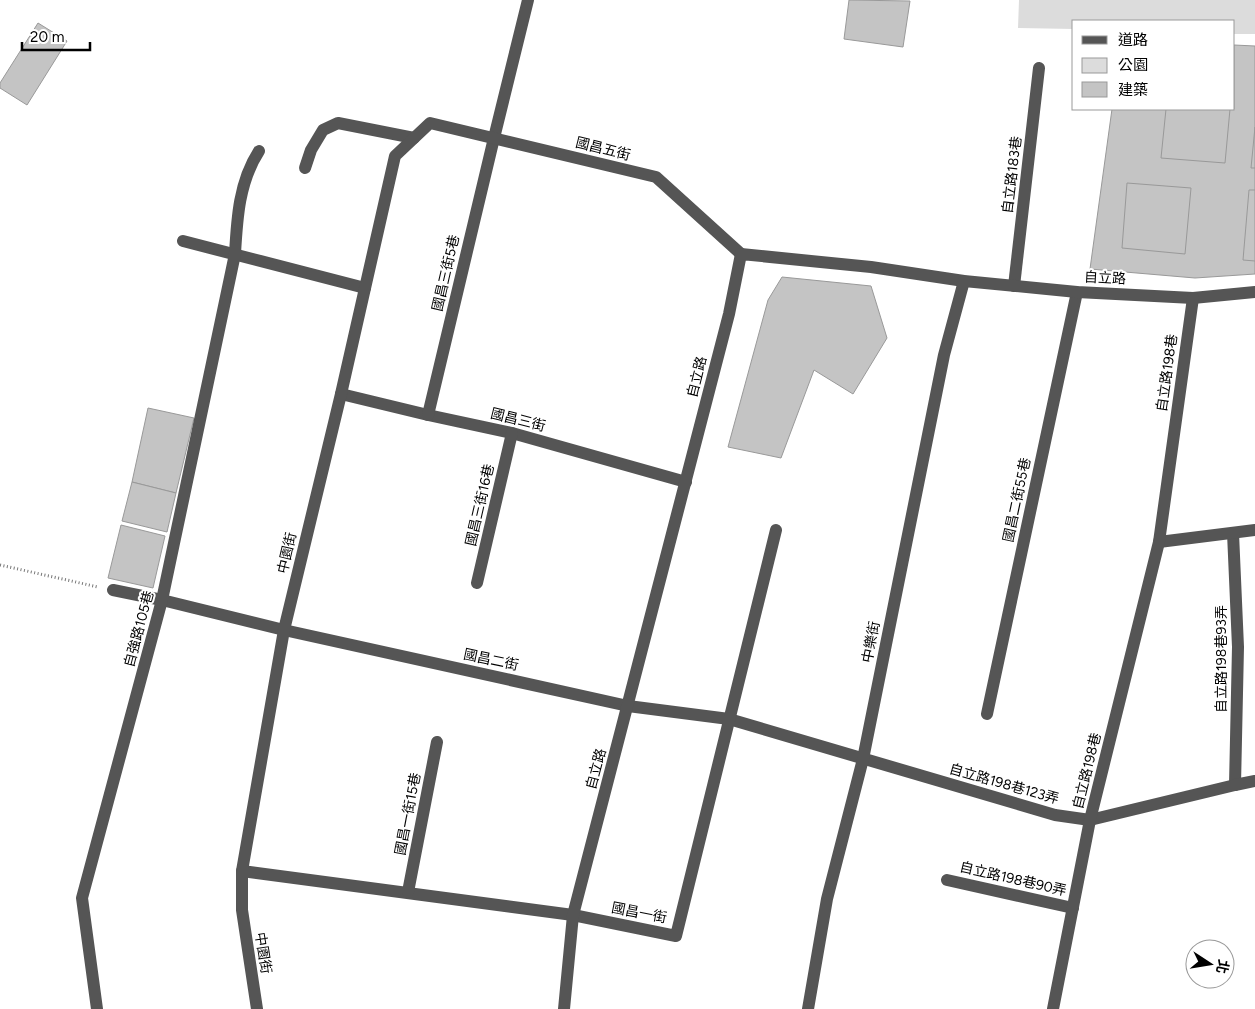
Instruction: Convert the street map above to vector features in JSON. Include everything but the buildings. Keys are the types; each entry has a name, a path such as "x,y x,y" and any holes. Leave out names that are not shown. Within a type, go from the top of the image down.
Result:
{"street":[{"name":"國昌三街5巷","path":"428,415 528,0"},
{"name":"自立路183巷","path":"1014,286 1039,68"},
{"path":"305,168 311,150 323,130 338,123 414,138"},
{"name":"國昌五街","path":"430,123 656,177 742,254"},
{"name":"中園街","path":"256,1009 242,910 242,871 284,630 341,394 395,156 430,123"},
{"name":"自強路105巷","path":"97,1009 82,898 162,600 235,254 237,226 244,183 250,165 259,151"},
{"path":"183,241 365,288"},
{"name":"自立路","path":"564,1009 573,915 729,314 742,254 871,267 964,282 1077,292 1193,298 1255,292"},
{"name":"中樂街","path":"808,1009 827,900 863,759 944,355 964,282"},
{"name":"國昌二街55巷","path":"987,714 1077,292"},
{"name":"自立路198巷","path":"1053,1009 1090,820 1159,542 1193,298"},
{"name":"國昌三街","path":"341,394 512,433 686,482"},
{"name":"國昌三街16巷","path":"478,583 512,433"},
{"name":"國昌一街","path":"242,871 573,915 676,936 776,530"},
{"path":"1159,542 1255,530"},
{"name":"自立路198巷93弄","path":"1233,533 1238,647 1235,784"},
{"name":"國昌二街","path":"113,590 628,706 729,719 863,759"},
{"name":"國昌一街15巷","path":"408,892 437,742"},
{"name":"自立路198巷123弄","path":"863,759 1055,814 1090,820 1235,784 1255,781"},
{"name":"自立路198巷90弄","path":"947,880 1073,908"}],"path":[{"path":"0,565 113,590"}],"green space":[{"path":"1019,0 1255,0 1255,34 1235,34 1235,20 1072,20 1072,29 1018,28"}]}
